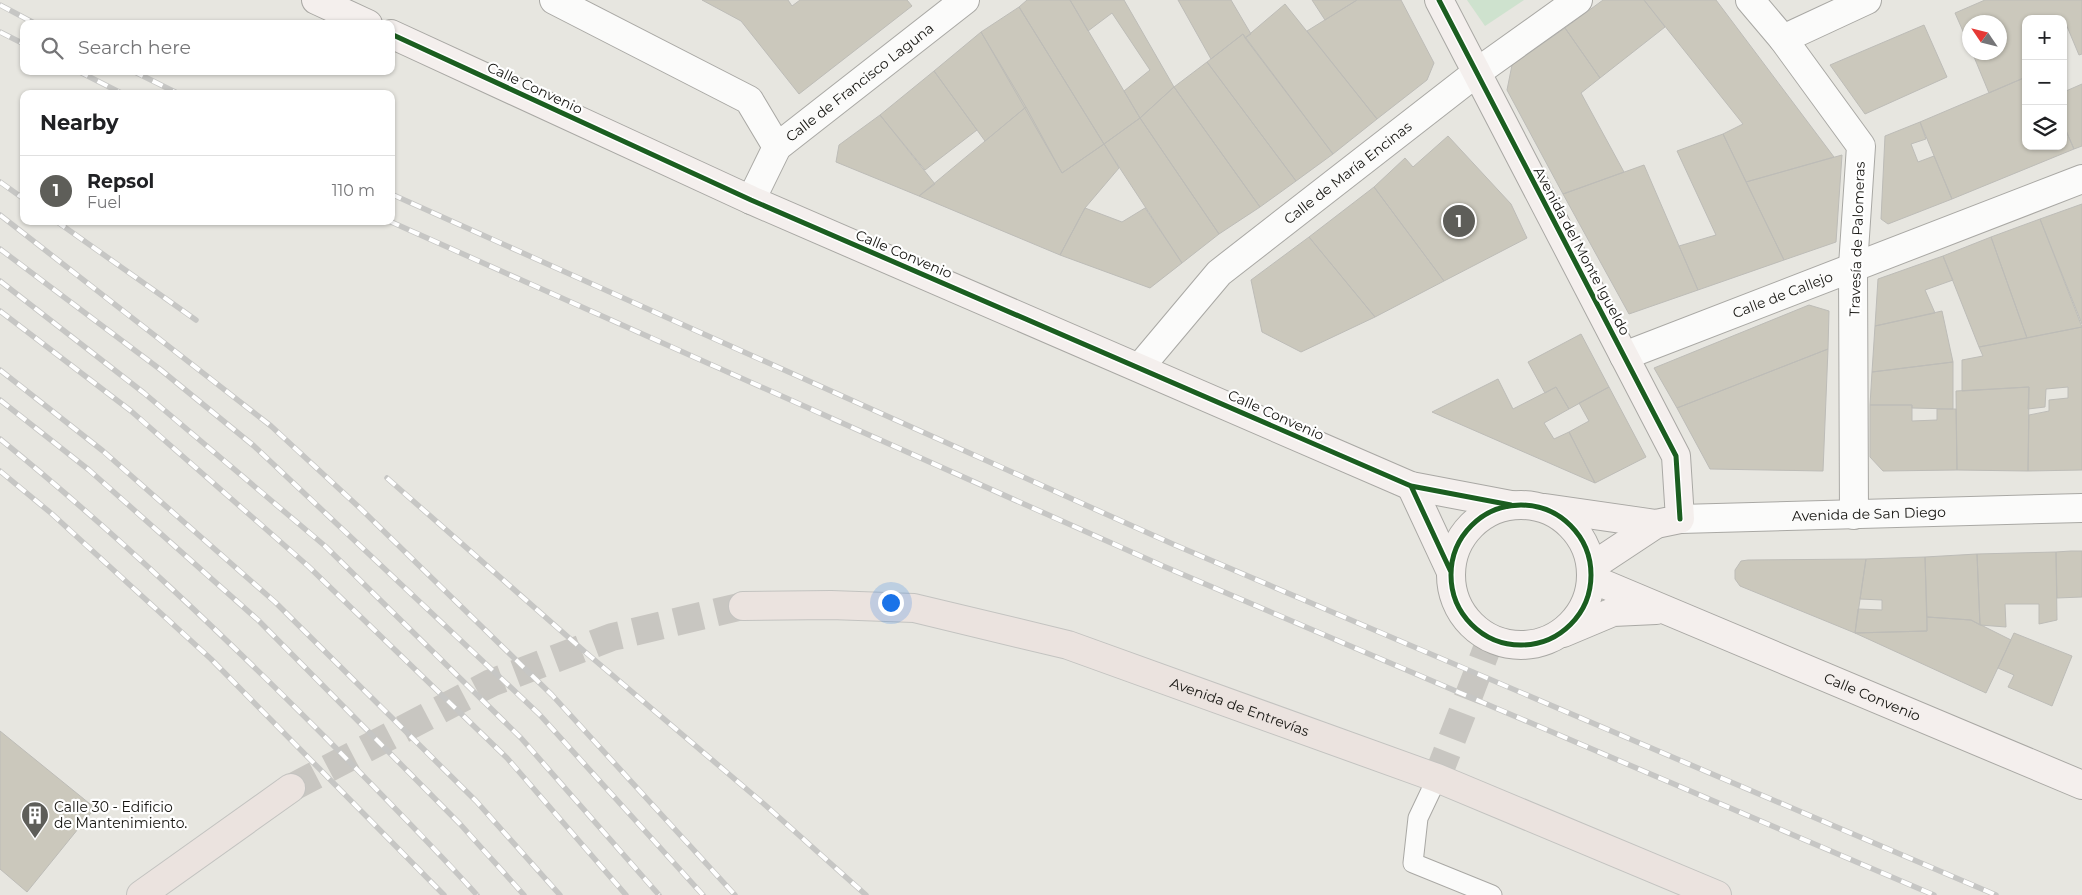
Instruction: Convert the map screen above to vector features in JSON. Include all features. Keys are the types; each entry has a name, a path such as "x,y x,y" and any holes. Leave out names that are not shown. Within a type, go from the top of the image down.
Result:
{"main road":[{"name":"Avenida de Entrevías","path":"743,606 831,605 914,608 1068,645 1437,778 1717,895"},
{"path":"141,895 291,788"}],"street":[{"path":"316,0 359,20"},
{"path":"554,0 749,100 777,147"},
{"name":"Calle de Francisco Laguna","path":"751,200 777,147 966,0"},
{"name":"Avenida del Monte Igueldo","path":"1439,0 1676,456 1668,522"},
{"name":"Calle de María Encinas","path":"1140,367 1219,273 1476,73 1578,0"},
{"name":"Travesía de Palomeras","path":"1750,0 1783,39 1861,146 1853,266 1854,515"},
{"path":"1783,39 1867,0"},
{"name":"Calle Convenio","path":"395,36 751,200 1411,486 1511,505"},
{"name":"Calle de Callejo","path":"1624,356 1853,266 2082,180"},
{"path":"1411,486 1451,572"},
{"path":"1511,505 1545,508 1562,518 1576,531 1586,548 1591,573 1586,602 1573,622 1554,636 1526,644 1512,644 1491,638 1474,627 1462,611 1453,592 1451,572 1456,548 1469,528 1488,513 1511,505"},
{"name":"Avenida de San Diego","path":"1545,508 1668,522 2082,508"},
{"path":"1591,573 1668,522"},
{"name":"Calle Convenio","path":"1591,573 1663,610 2082,785"},
{"name":"Calle Convenio","path":"1554,636 1613,612 1663,610"}],"lane":[{"path":"1437,778 1418,818 1412,863 1492,895"}],"green space":[{"path":"1467,0 1524,0 1485,26"}],"building":[{"path":"702,0 788,0 792,6 800,0 907,0 912,6 799,94 741,21"},
{"path":"1027,0 1070,0 1140,118 1104,144 1019,7"},
{"path":"1070,0 1124,0 1174,87 1140,118 1124,91 1150,70 1112,13 1088,31"},
{"path":"1178,0 1231,0 1251,34 1245,38 1243,34 1211,59"},
{"path":"1312,0 1357,0 1325,20"},
{"path":"1357,0 1401,0 1434,63 1427,80 1377,119 1307,31"},
{"path":"1603,0 1644,0 1665,27 1600,78 1565,28"},
{"path":"1644,0 1716,0 1834,157 1746,182 1723,134 1743,124"},
{"path":"1985,0 2082,0 2082,54 2079,55 2067,26 2067,15 2022,15 2022,79 1989,93 1975,60 2007,60 2007,15 1962,15 1962,29 1955,13"},
{"path":"1285,4 1377,119 1333,154 1245,38"},
{"path":"1019,7 1104,144 1062,173 981,32"},
{"path":"1924,25 1947,77 1865,114 1830,65"},
{"path":"1565,28 1600,78 1581,93 1624,172 1563,194 1507,90 1512,65"},
{"path":"981,32 1026,107 985,141 934,71"},
{"path":"1243,34 1333,154 1296,181 1207,62"},
{"path":"1207,62 1296,181 1260,207 1174,87"},
{"path":"934,71 977,130 925,170 880,115"},
{"path":"2022,79 2022,150 2067,150 2067,133 2074,149 1952,199 1920,122"},
{"path":"2082,84 2082,146 2074,149 2067,133 2067,91"},
{"path":"1174,87 1260,207 1219,234 1140,118"},
{"path":"1026,107 1062,173 1104,144 1119,168 1085,208 1060,255 919,196"},
{"path":"880,115 935,184 919,196 836,162 839,145"},
{"path":"1140,118 1219,234 1182,263 1104,144"},
{"path":"1920,122 1926,139 1911,144 1918,162 1934,156 1952,199 1888,224 1881,219 1885,136"},
{"path":"1723,134 1784,260 1698,290 1679,246 1716,235 1677,151"},
{"path":"1448,136 1511,204 1527,238 1444,281 1374,187 1405,158 1413,167"},
{"path":"1842,155 1836,242 1784,260 1746,182"},
{"path":"1644,165 1698,290 1629,314 1563,194"},
{"path":"1374,187 1444,281 1375,317 1309,237"},
{"path":"2082,204 2082,324 2040,219"},
{"path":"1085,208 1122,222 1145,208 1182,263 1150,288 1060,255"},
{"path":"2040,219 2082,327 2027,338 1991,237"},
{"path":"1309,237 1375,317 1301,352 1262,332 1251,280"},
{"path":"1991,237 2027,338 1979,347 1943,256"},
{"path":"1943,256 1953,280 1925,290 1935,313 1875,326 1878,279"},
{"path":"1809,305 1829,311 1828,349 1677,408 1654,368"},
{"path":"1942,311 1953,362 1872,372 1875,326"},
{"path":"2082,327 2082,470 2028,471 2029,415 2049,411 2049,400 2068,398 2068,387 2046,389 2045,407 2028,409 2029,387 1962,391 1962,360 1983,356 1979,347"},
{"path":"1581,334 1609,387 1569,409 1556,387 1545,393 1528,362"},
{"path":"1828,349 1823,471 1710,469 1677,408"},
{"path":"1953,362 1953,409 1912,408 1912,405 1870,405 1872,372"},
{"path":"1498,379 1513,409 1556,387 1569,409 1544,423 1554,439 1569,432 1595,483 1432,412"},
{"path":"1609,387 1646,457 1595,483 1569,432 1589,421 1579,403"},
{"path":"2029,387 2028,471 1957,470 1956,391"},
{"path":"1870,405 1912,405 1912,421 1937,420 1937,409 1956,409 1957,470 1883,471 1870,457"},
{"path":"2082,551 2082,597 2057,598 2056,552"},
{"path":"2056,552 2057,620 2039,624 2039,604 2005,604 2006,627 1980,625 1977,554"},
{"path":"1977,554 1980,625 1971,620 1927,617 1925,557"},
{"path":"1925,557 1927,631 1855,633 1858,609 1882,610 1882,600 1860,599 1866,559"},
{"path":"1866,559 1855,633 1740,586 1735,579 1735,570 1741,561"},
{"path":"1927,617 1971,620 2011,640 1986,693 1855,633 1927,631"},
{"path":"2014,633 2072,656 2052,706 2008,687 2014,675 1998,668"},
{"name":"Calle 30 - Edificio de Mantenimiento.","path":"0,731 95,808 27,892 0,869"}],"tunnel":[{"path":"291,788 491,683 612,637 743,606"},
{"path":"1437,778 1491,638"}],"railway":[{"path":"0,5 28,20"},
{"path":"0,32 20,42"},
{"path":"86,75 115,90"},
{"path":"141,75 171,90"},
{"path":"0,182 20,196"},
{"path":"395,196 1175,545 1996,895"},
{"path":"0,215 271,426 361,509 552,695 735,895"},
{"path":"395,224 1163,566 1934,895"},
{"path":"62,225 196,320"},
{"path":"0,249 161,370 254,446 539,714 703,895"},
{"path":"0,281 144,393 325,546 521,738 659,895"},
{"path":"0,311 131,411 308,566 507,758 626,895"},
{"path":"0,370 103,451 275,602 476,801 560,895"},
{"path":"0,400 89,470 258,620 460,824 524,895"},
{"path":"0,439 85,511 209,623 328,740 477,895"},
{"path":"0,471 52,514 211,659 444,895"},
{"path":"387,478 584,651 764,804 866,895"}],"cycle path":[{"path":"1439,0 1676,456 1680,519"},
{"path":"395,36 751,200 1411,486 1511,505"},
{"path":"1411,486 1451,572"},
{"path":"1521,505 1548,511 1560,517 1570,526 1579,536 1585,548 1591,575 1585,602 1579,614 1570,624 1560,633 1548,639 1521,645 1494,639 1482,633 1472,624 1463,614 1457,602 1451,575 1457,548 1463,536 1472,526 1482,517 1494,511 1521,505"}],"place":[{"name":"Repsol","path":"1459,221"},
{"name":"Calle 30 - Edificio de Mantenimiento.","path":"35,839"}]}
